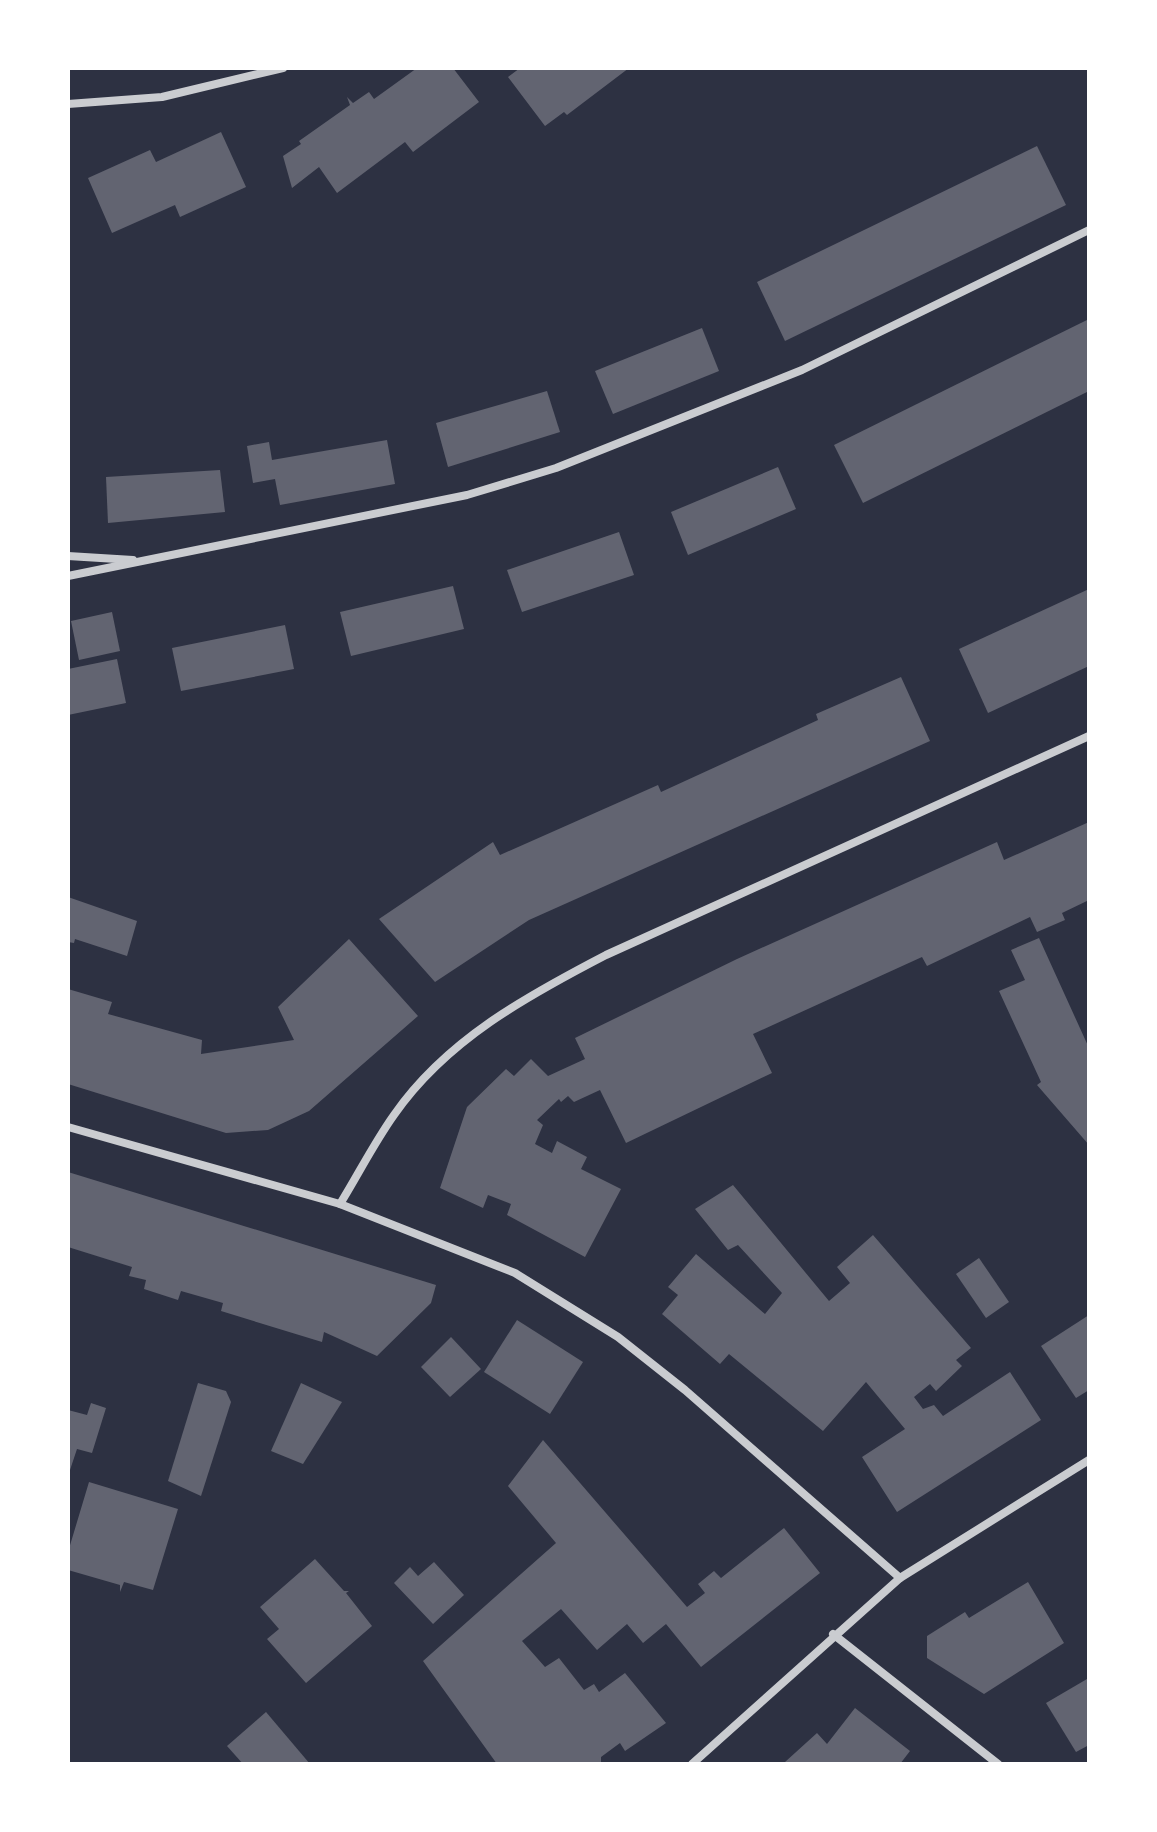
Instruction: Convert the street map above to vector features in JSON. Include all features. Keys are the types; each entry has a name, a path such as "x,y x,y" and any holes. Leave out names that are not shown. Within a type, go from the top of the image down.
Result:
{"street":[{"path":"68,104 162,97 283,68"},
{"path":"68,576 467,495 556,468 802,370 1089,230"},
{"path":"68,556 146,561"},
{"path":"340,1204 394,1114 431,1072 475,1031 533,993 606,955 1089,736"},
{"path":"68,1127 340,1204 515,1273 590,1318 685,1390 900,1578"},
{"path":"692,1764 833,1634 900,1578 1089,1460"},
{"path":"833,1634 998,1764"}],"building":[{"path":"417,68 453,68 479,102 413,152 405,142 337,193 319,167 292,188 283,156 350,105 347,97 353,103 369,92 374,99"},
{"path":"520,68 629,68 567,115 564,112 545,126 508,77"},
{"path":"221,132 246,187 180,217 175,205 112,233 88,178 150,150 156,162"},
{"path":"1037,146 1066,205 785,341 757,282"},
{"path":"1089,319 1089,391 863,503 834,445"},
{"path":"702,328 719,371 613,414 595,371"},
{"path":"547,391 560,432 448,467 436,423"},
{"path":"387,440 395,484 280,505 275,479 253,483 247,446 269,442 272,460"},
{"path":"778,467 796,509 688,555 671,512"},
{"path":"220,470 225,512 108,523 106,477"},
{"path":"619,532 634,575 522,612 507,570"},
{"path":"453,586 464,629 351,656 340,612"},
{"path":"1089,589 1089,666 988,713 959,649"},
{"path":"112,612 120,651 79,660 71,621"},
{"path":"285,625 294,669 181,691 172,648"},
{"path":"117,659 126,703 68,715 68,669"},
{"path":"901,677 930,741 529,920 435,982 379,919 493,842 500,855 658,785 661,792 818,720 816,714"},
{"path":"1089,822 1089,900 1062,913 1065,920 1037,932 1030,917 927,966 922,957 753,1034 772,1073 626,1143 600,1090 574,1102 568,1096 561,1102 559,1099 537,1120 543,1125 535,1144 552,1153 557,1141 587,1157 581,1169 621,1189 585,1257 507,1215 511,1204 488,1195 483,1208 440,1188 467,1107 506,1069 514,1076 531,1059 548,1076 585,1059 575,1038 737,959 997,842 1004,860"},
{"path":"68,897 137,921 127,956 75,939 74,943 68,942"},
{"path":"1039,938 1089,1048 1089,1145 1037,1085 1041,1082 999,991 1025,980 1011,950"},
{"path":"349,939 418,1016 309,1111 268,1130 226,1133 68,1084 68,989 112,1002 108,1014 202,1040 201,1054 294,1040 278,1007"},
{"path":"68,1172 436,1285 431,1303 377,1356 324,1332 322,1342 221,1311 223,1303 181,1291 178,1300 144,1289 146,1280 129,1276 132,1267 68,1247"},
{"path":"733,1185 829,1301 850,1283 837,1267 873,1235 971,1348 956,1360 962,1366 936,1391 930,1384 914,1397 923,1409 934,1405 943,1416 1010,1372 1041,1420 897,1512 862,1457 905,1429 866,1382 823,1431 729,1354 720,1364 662,1314 678,1295 668,1287 696,1254 765,1314 782,1293 738,1245 728,1250 695,1209"},
{"path":"979,1258 1009,1302 986,1318 956,1274"},
{"path":"1089,1315 1089,1390 1076,1398 1041,1346"},
{"path":"517,1320 583,1362 550,1414 484,1372"},
{"path":"451,1337 481,1369 450,1397 421,1367"},
{"path":"198,1383 226,1391 231,1402 201,1496 168,1481"},
{"path":"301,1383 342,1402 303,1464 271,1451"},
{"path":"91,1403 106,1408 92,1453 77,1449 68,1476 68,1410 87,1415"},
{"path":"543,1440 687,1607 705,1593 698,1584 714,1571 721,1578 784,1528 820,1573 701,1667 666,1624 643,1643 627,1624 597,1650 561,1609 522,1641 545,1667 559,1658 584,1690 594,1684 599,1692 625,1673 666,1723 625,1751 620,1743 601,1757 601,1764 497,1764 423,1661 556,1543 508,1486"},
{"path":"89,1482 178,1509 153,1590 124,1582 120,1592 120,1585 68,1570 68,1552"},
{"path":"315,1559 344,1591 349,1591 346,1593 372,1626 306,1683 267,1639 279,1629 260,1607"},
{"path":"434,1562 464,1595 433,1624 394,1583 410,1567 418,1576"},
{"path":"1028,1582 1064,1643 984,1694 927,1658 927,1636 965,1612 969,1618"},
{"path":"1087,1679 1089,1745 1076,1752 1046,1703"},
{"path":"855,1708 910,1751 900,1764 785,1762 817,1733 827,1744"},
{"path":"266,1712 310,1764 243,1764 227,1746"}]}
